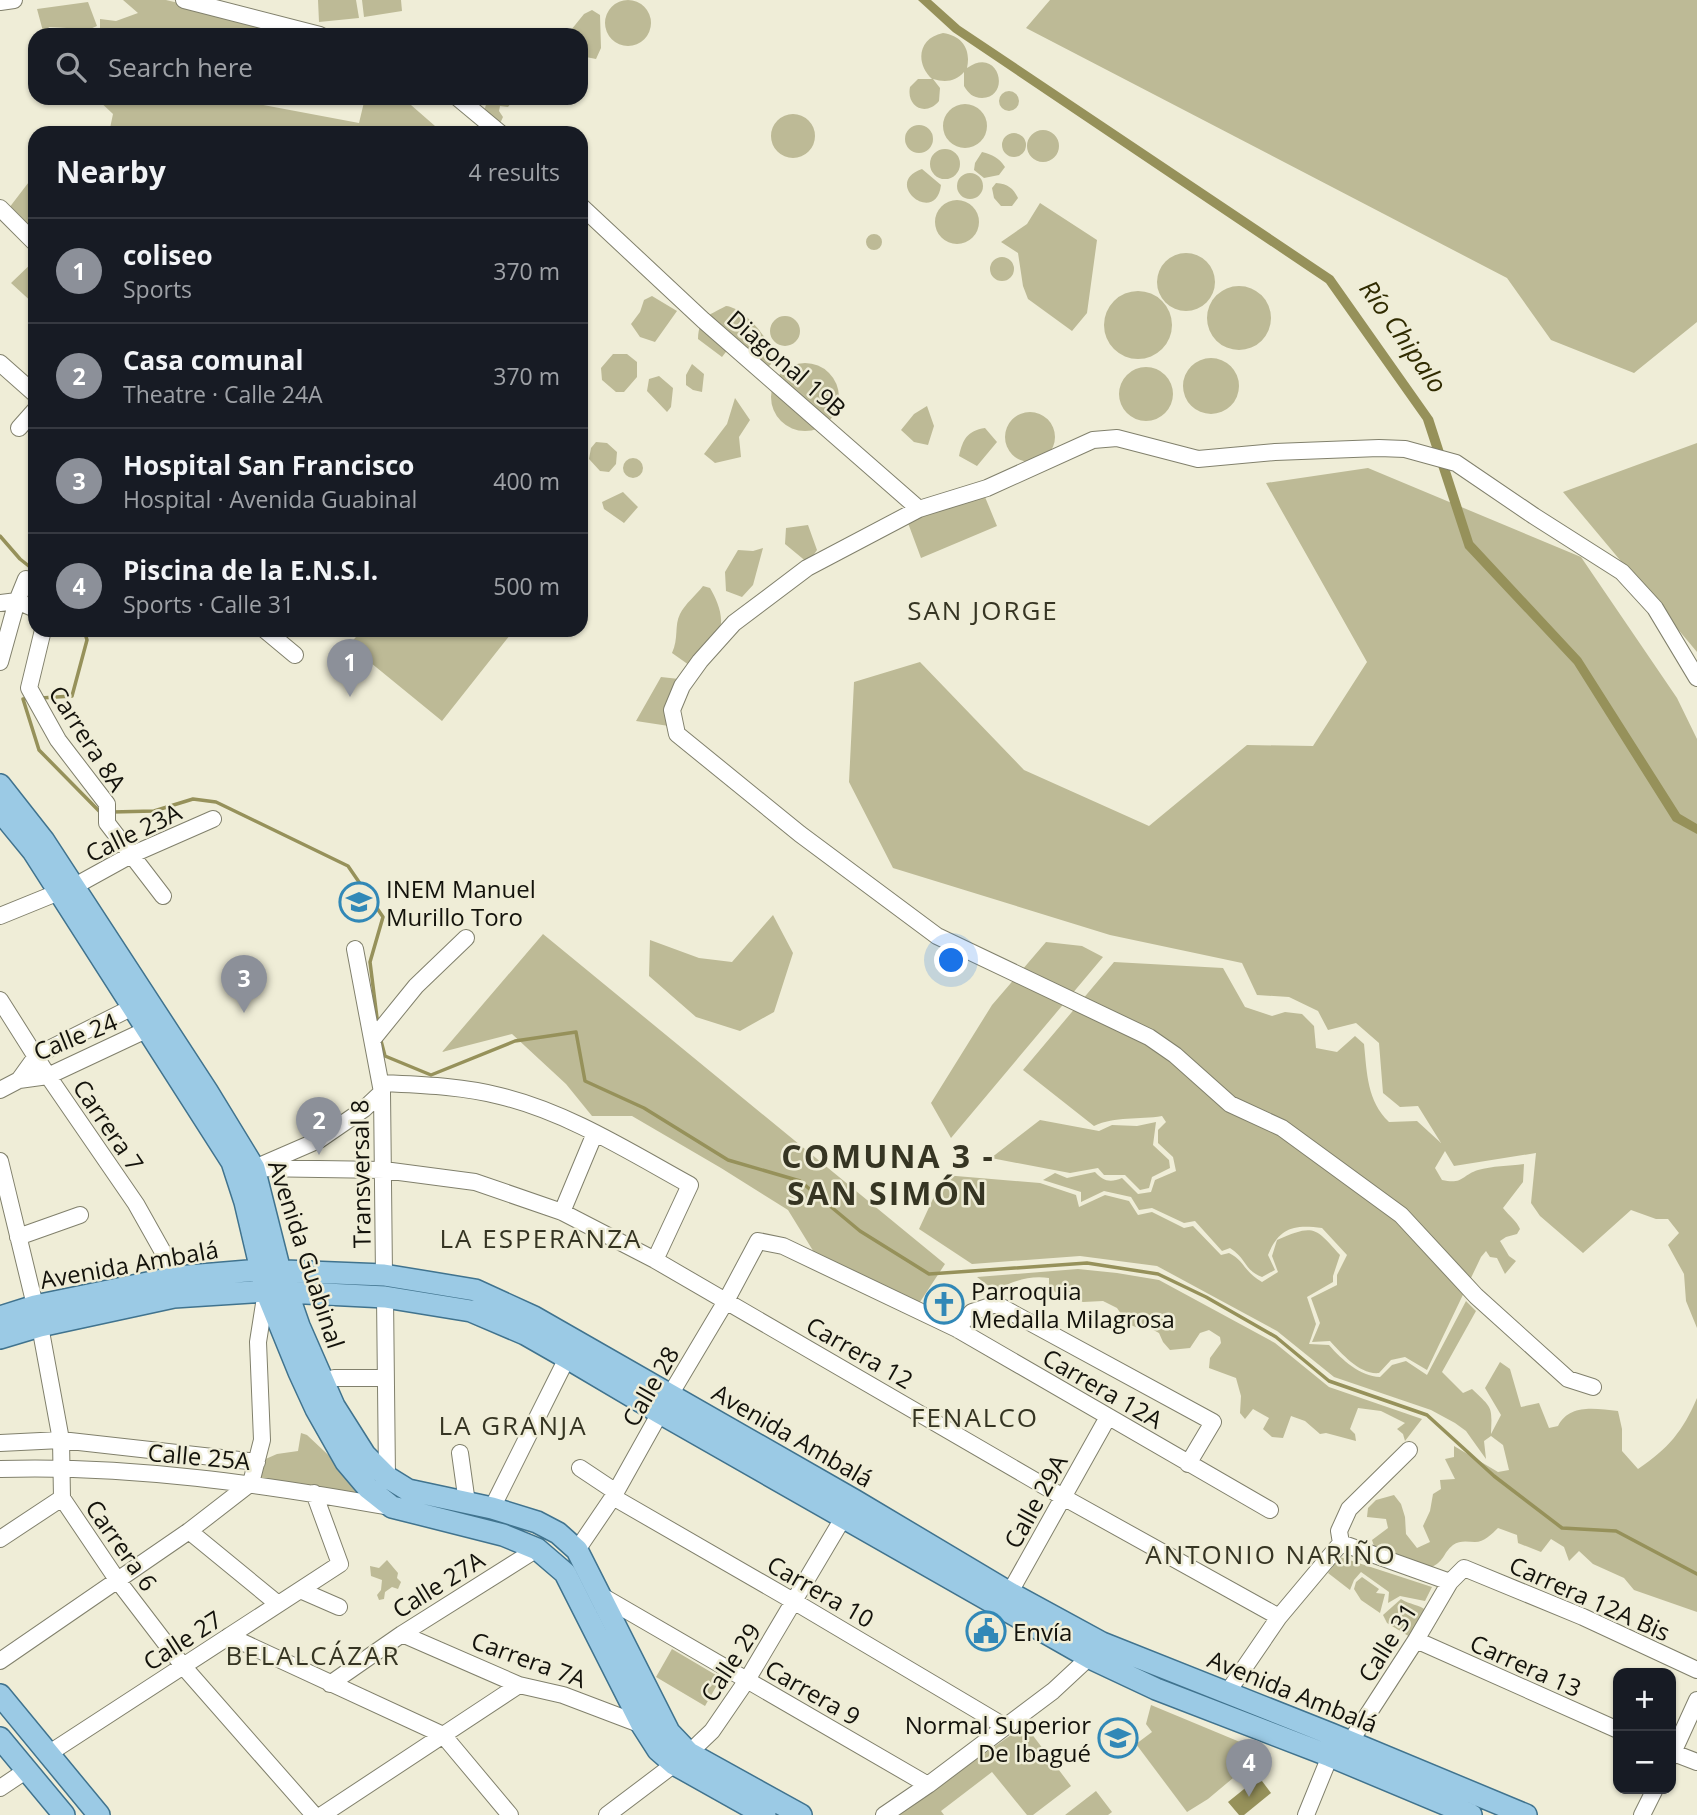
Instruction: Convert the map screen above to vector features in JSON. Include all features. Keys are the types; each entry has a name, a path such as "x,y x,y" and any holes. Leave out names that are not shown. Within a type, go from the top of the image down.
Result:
{"main road":[{"name":"Avenida Guabinal","path":"0,785 44,841 66,889 131,1008 232,1161 245,1171"},
{"name":"Avenida Guabinal","path":"0,811 66,889 207,1091 245,1171 299,1373 346,1462 368,1488 392,1507 503,1535 537,1549 565,1573 642,1725 658,1750 801,1815"},
{"name":"Avenida Ambalá","path":"0,1338 38,1316 177,1277 270,1270 384,1275 475,1290 534,1317 665,1404 1096,1650 1156,1689 1330,1756 1471,1815"},
{"name":"Avenida Guabinal","path":"277,1292 299,1326 334,1406 365,1455 387,1478 408,1490 492,1508 537,1522 558,1533 577,1550 682,1759 765,1815"},
{"name":"Avenida Ambalá","path":"0,1317 38,1316 174,1297 277,1292 385,1297 471,1311 665,1404"},
{"name":"Avenida Ambalá","path":"1096,1650 1227,1693 1527,1815"},
{"path":"0,1695 99,1815"},
{"path":"0,1738 64,1815"}],"street":[{"path":"0,2 14,0"},
{"path":"184,0 293,28"},
{"path":"466,105 492,126"},
{"path":"0,208 28,236"},
{"name":"Diagonal 19B","path":"588,213 703,320 919,509"},
{"path":"0,363 28,388"},
{"path":"19,428 28,418"},
{"path":"1593,1387 1568,1379 1476,1296 1401,1215 1282,1128 1230,1104 1175,1055 1149,1037 937,936 800,834 677,734 672,710 682,686 734,623 807,568 919,509 980,490 1093,440 1117,438 1198,459 1275,452 1405,449 1456,463 1622,572 1655,608 1697,678"},
{"path":"0,662 8,602 26,579"},
{"path":"8,602 28,607"},
{"name":"Carrera 8A","path":"41,637 31,691 58,740 107,813 131,855 163,896"},
{"path":"273,637 295,655"},
{"name":"Calle 23A","path":"0,916 66,889 131,855 213,819"},
{"path":"374,1038 416,986 466,938"},
{"name":"Transversal 8","path":"355,949 382,1088 384,1275"},
{"name":"Carrera 7","path":"0,1000 48,1076 136,1204 177,1277"},
{"name":"Calle 24","path":"19,1080 37,1055 131,1008"},
{"name":"Calle 24","path":"0,1090 19,1080 48,1076 146,1030"},
{"path":"245,1171 319,1140 364,1109 382,1088 434,1086 500,1096 537,1108 595,1133 690,1185 655,1260"},
{"path":"562,1212 595,1133"},
{"name":"Carrera 6","path":"0,1161 38,1316 61,1440 62,1498 118,1581 183,1666 314,1815"},
{"name":"Carrera 12","path":"245,1171 384,1170 475,1182 562,1212 655,1260 1063,1497 1279,1617"},
{"path":"18,1237 80,1215"},
{"name":"Calle 28","path":"577,1550 615,1495 758,1241"},
{"name":"Carrera 12A","path":"758,1241 783,1246 957,1329 1270,1510"},
{"path":"0,1661 189,1531 251,1483 262,1440 258,1342 277,1292"},
{"path":"385,1297 387,1478"},
{"path":"957,1329 972,1312 996,1304 1213,1422 1188,1464"},
{"path":"492,1508 567,1358"},
{"path":"334,1378 386,1378"},
{"name":"Calle 29A","path":"1005,1600 1108,1417"},
{"name":"Calle 25A","path":"0,1444 61,1440 257,1462"},
{"path":"1227,1693 1279,1617 1341,1543 1339,1531 1349,1510 1409,1450"},
{"path":"460,1452 467,1503"},
{"name":"Calle 25A","path":"0,1469 62,1467 251,1483 392,1507"},
{"name":"Carrera 10","path":"580,1468 615,1495 1004,1726"},
{"name":"Calle 27","path":"48,1754 340,1564 314,1493"},
{"path":"0,1539 62,1498"},
{"name":"Calle 29","path":"607,1815 682,1759 712,1731 747,1680 849,1509"},
{"path":"189,1531 278,1604"},
{"path":"1341,1543 1450,1581"},
{"name":"Calle 27A","path":"330,1684 402,1634 537,1549"},
{"name":"Calle 31","path":"1350,1742 1416,1640 1450,1581 1464,1569"},
{"name":"Carrera 12A Bis","path":"1464,1569 1583,1617 1697,1670"},
{"path":"300,1590 339,1607"},
{"name":"Carrera 9","path":"602,1596 928,1785"},
{"name":"Carrera 7A","path":"402,1634 519,1685 563,1695 642,1725"},
{"path":"229,1636 443,1735 510,1815"},
{"name":"Carrera 13","path":"1416,1640 1613,1728"},
{"path":"884,1815 1053,1691 1096,1650"},
{"path":"322,1815 519,1685"},
{"path":"1676,1744 1697,1700"},
{"path":"1306,1815 1330,1756"},
{"path":"1676,1756 1697,1762"},
{"path":"0,1787 27,1770"},
{"path":"1642,1815 1652,1794"}],"shaded area":[{"path":"123,0 166,0 191,6 271,16 269,28 100,28 100,19 116,21 138,13"},
{"path":"318,0 356,0 359,18 319,22"},
{"path":"362,0 401,0 402,11 364,17"},
{"path":"628,0 644,7 651,23 644,39 628,46 612,39 605,23 612,7"},
{"path":"918,0 931,0 960,26 1333,276 1433,418 1473,542 1581,658 1680,814 1697,824 1697,834 1673,821 1574,664 1465,548 1423,420 1326,283 953,32"},
{"path":"1050,0 1697,0 1697,322 1634,373 1551,340 1507,278 1026,28"},
{"path":"88,2 97,26 42,28 37,9"},
{"path":"592,10 600,15 601,48 596,59 588,57 588,28 573,28 584,14"},
{"path":"943,33 956,37 964,45 968,55 967,68 978,63 987,63 994,67 998,74 997,90 982,98 973,96 964,86 964,72 950,80 933,79 940,88 939,101 928,108 918,108 911,100 910,87 918,79 932,79 923,66 922,52 928,40"},
{"path":"1005,91 1013,91 1019,101 1013,111 1005,111 999,105 999,97"},
{"path":"965,104 974,105 981,110 986,117 986,135 981,142 974,147 965,148 956,147 949,142 944,135 943,126 944,117 949,110 956,105"},
{"path":"103,105 263,105 359,123 363,105 411,105 435,126 110,126 113,114"},
{"path":"486,105 510,105 500,106 499,111 503,117 499,126 482,118"},
{"path":"793,114 809,120 815,136 809,152 793,158 777,152 771,136 777,120"},
{"path":"919,125 929,129 933,139 929,149 919,153 909,149 905,139 909,129"},
{"path":"1043,130 1054,135 1059,146 1054,157 1043,162 1032,157 1027,146 1032,135"},
{"path":"1014,133 1023,136 1026,145 1023,154 1014,157 1005,154 1002,145 1005,136"},
{"path":"945,149 956,153 960,164 956,175 945,179 934,175 930,164 934,153"},
{"path":"982,152 995,157 1005,167 999,175 984,178 974,170"},
{"path":"922,169 941,185 937,197 930,202 914,198 907,183 911,175"},
{"path":"970,173 979,177 983,186 979,195 970,199 961,195 957,186 961,177"},
{"path":"28,183 28,231 9,208"},
{"path":"996,183 1010,187 1014,192 1018,198 1012,206 1001,206 994,198 992,188"},
{"path":"957,200 972,207 979,222 972,237 957,244 942,237 935,222 942,207"},
{"path":"1040,203 1097,240 1087,313 1072,331 1028,299 1023,286 1018,253 1001,242 1027,224"},
{"path":"871,234 877,234 882,242 880,248 871,250 866,245 866,239"},
{"path":"1186,253 1202,258 1210,266 1215,282 1210,298 1202,306 1186,311 1170,306 1162,298 1157,282 1162,266 1170,258"},
{"path":"1002,257 1011,260 1014,269 1011,278 1002,281 993,278 990,269 993,260"},
{"path":"28,267 28,299 11,283"},
{"path":"1233,286 1245,286 1262,295 1269,306 1269,330 1262,341 1245,350 1233,350 1221,345 1212,336 1207,324 1207,312 1212,300 1221,291"},
{"path":"1138,291 1151,294 1162,301 1169,312 1172,325 1169,338 1162,349 1151,356 1138,359 1125,356 1114,349 1107,338 1104,325 1107,312 1114,301 1125,294"},
{"path":"652,296 677,311 655,342 640,337 631,324 640,312 644,300"},
{"path":"726,306 745,316 763,335 771,350 771,364 768,367 732,344 722,357 698,339 703,321"},
{"path":"785,316 796,320 800,331 796,342 785,346 774,342 770,331 774,320"},
{"path":"613,354 627,354 637,362 637,377 624,392 616,392 602,380 601,368"},
{"path":"1205,358 1217,358 1227,362 1235,370 1239,386 1235,402 1227,410 1217,414 1205,414 1195,410 1187,402 1183,392 1183,380 1187,370 1195,362"},
{"path":"805,363 818,366 829,373 836,384 839,397 836,410 829,421 818,428 805,431 792,428 781,421 774,410 771,397 774,384 781,373 792,366"},
{"path":"692,364 704,374 702,392 686,385 686,375"},
{"path":"1146,367 1165,375 1173,394 1165,413 1146,421 1127,413 1119,394 1127,375"},
{"path":"659,376 673,388 671,407 667,412 647,391 649,379"},
{"path":"735,398 750,420 739,437 741,457 715,463 704,454 727,424"},
{"path":"927,406 934,426 928,445 914,442 901,430 914,414"},
{"path":"1020,413 1040,413 1054,427 1054,447 1040,461 1020,461 1006,447 1006,427"},
{"path":"985,428 997,442 977,466 959,456 967,437 974,431"},
{"path":"596,442 607,443 617,452 616,464 609,472 600,471 589,459 591,448"},
{"path":"1697,443 1697,652 1563,492"},
{"path":"633,458 640,461 643,468 640,475 633,478 626,475 623,468 626,461"},
{"path":"1368,468 1581,557 1677,698 1697,739 1697,1328 1686,1301 1684,1274 1668,1245 1679,1233 1668,1219 1656,1219 1631,1210 1583,1253 1540,1216 1531,1203 1536,1153 1454,1166 1445,1151 1435,1168 1442,1180 1458,1180 1483,1169 1524,1164 1523,1182 1503,1208 1520,1229 1517,1234 1500,1241 1509,1256 1516,1261 1505,1274 1497,1258 1490,1257 1486,1251 1481,1257 1427,1370 1405,1357 1391,1360 1379,1373 1358,1367 1330,1341 1312,1342 1320,1323 1311,1298 1337,1285 1337,1275 1347,1255 1322,1228 1295,1228 1282,1234 1268,1255 1275,1270 1262,1277 1252,1271 1230,1248 1222,1251 1195,1221 1184,1223 1152,1208 1139,1210 1131,1197 1104,1191 1081,1202 1081,1192 1043,1180 1055,1173 1067,1178 1095,1172 1107,1180 1122,1178 1138,1194 1151,1192 1155,1180 1176,1171 1173,1157 1158,1143 1158,1130 1166,1122 1162,1116 1119,1119 1094,1126 1023,1070 1114,962 1223,968 1245,1007 1272,1016 1285,1012 1302,1014 1314,1026 1316,1048 1337,1052 1355,1036 1364,1044 1369,1086 1382,1114 1389,1122 1417,1121 1441,1143 1418,1106 1400,1107 1383,1093 1379,1043 1356,1023 1328,1030 1318,1011 1289,997 1257,995 1242,963 1110,935 893,868 849,782 854,682 920,662 1024,770 1149,826 1247,745 1313,746 1367,662 1266,483"},
{"path":"623,492 638,507 624,523 604,509 602,502"},
{"path":"985,497 997,526 921,558 908,523 924,514"},
{"path":"808,525 817,550 808,563 785,544 786,528"},
{"path":"763,548 753,585 742,597 726,591 725,572 738,550 753,551"},
{"path":"703,586 710,588 715,598 721,615 721,626 714,639 689,665 672,653 677,623 682,610"},
{"path":"356,637 508,637 442,721 349,645"},
{"path":"661,677 679,679 676,701 682,728 636,721"},
{"path":"773,915 793,953 774,1012 740,1031 696,1017 649,976 650,940 699,958 732,962"},
{"path":"543,934 945,1264 918,1305 820,1262 788,1210 632,1116 592,1116 566,1084 512,1034 442,1052"},
{"path":"1046,942 1082,946 1103,957 951,1138 931,1103 992,1005"},
{"path":"1040,1120 1099,1131 1112,1125 1137,1126 1156,1122 1153,1145 1169,1160 1170,1168 1152,1177 1149,1188 1140,1190 1125,1175 1104,1175 1098,1168 1070,1173 991,1158"},
{"path":"944,1175 1040,1183 1076,1195 1079,1207 1105,1195 1129,1201 1138,1215 1152,1212 1184,1228 1193,1226 1221,1255 1229,1253 1234,1256 1262,1282 1278,1272 1272,1256 1277,1240 1307,1230 1313,1231 1340,1255 1333,1282 1307,1297 1316,1324 1309,1344 1329,1345 1352,1366 1373,1376 1380,1377 1392,1365 1406,1361 1427,1375 1466,1301 1476,1311 1442,1372 1463,1393 1472,1389 1488,1405 1491,1413 1491,1434 1501,1415 1485,1388 1500,1362 1510,1369 1521,1407 1539,1403 1549,1428 1558,1426 1569,1414 1584,1409 1618,1411 1622,1429 1622,1451 1638,1469 1674,1438 1697,1398 1697,1612 1634,1590 1624,1578 1593,1564 1579,1551 1569,1561 1564,1547 1551,1539 1541,1552 1518,1543 1517,1535 1498,1528 1482,1541 1456,1543 1438,1563 1429,1568 1374,1546 1372,1540 1388,1528 1386,1519 1367,1517 1368,1508 1376,1500 1394,1495 1401,1504 1405,1517 1406,1534 1417,1548 1430,1542 1423,1526 1430,1511 1433,1494 1441,1489 1440,1480 1455,1479 1445,1459 1454,1457 1454,1446 1498,1472 1509,1470 1503,1445 1491,1436 1484,1441 1486,1459 1466,1431 1455,1423 1431,1410 1334,1377 1277,1331 1157,1266 1080,1256 972,1264 919,1229"},
{"path":"1078,1269 1159,1280 1275,1343 1329,1387 1422,1419 1405,1441 1403,1434 1397,1429 1405,1423 1381,1411 1358,1408 1350,1429 1355,1434 1356,1441 1326,1433 1320,1434 1305,1421 1291,1416 1283,1438 1272,1437 1263,1429 1269,1418 1253,1409 1245,1419 1240,1413 1241,1396 1236,1378 1209,1368 1210,1358 1221,1343 1220,1337 1209,1330 1200,1333 1190,1348 1170,1350 1159,1333 1142,1324 1138,1328 1128,1324 1117,1308 1103,1301 1083,1302 1055,1292 1049,1285 1049,1278 1021,1280 995,1291 977,1277"},
{"path":"301,1433 307,1435 356,1481 374,1503 256,1477 261,1461 277,1454 298,1451"},
{"path":"1340,1557 1432,1587 1425,1601 1400,1596 1388,1603 1389,1592 1361,1572 1350,1590 1328,1573"},
{"path":"387,1560 398,1573 397,1578 401,1582 398,1589 392,1587 385,1592 384,1599 379,1600 377,1595 381,1590 382,1580 371,1576 370,1566 379,1568"},
{"path":"1362,1577 1379,1589 1376,1593 1385,1594 1380,1613 1361,1600 1354,1589 1356,1582"},
{"path":"1401,1599 1427,1611 1415,1640 1387,1623 1383,1615"},
{"path":"672,1649 721,1678 705,1706 656,1677"},
{"path":"1151,1705 1264,1752 1208,1799 1187,1812 1136,1744 1152,1732 1146,1724"},
{"path":"1025,1725 1071,1786 1033,1815 1027,1815 992,1772 941,1811 944,1815 898,1815"},
{"path":"1259,1777 1271,1793 1244,1815 1239,1815 1228,1802"},
{"path":"1096,1791 1112,1812 1108,1815 1065,1815"}],"waterway":[{"path":"0,536 28,565"},
{"path":"41,698 72,696 86,637"},
{"path":"30,698 23,699 39,750 101,813"},
{"path":"112,812 154,811 193,799 216,802 348,866 383,917 370,962 378,1026"},
{"path":"380,1037 385,1056 431,1075 515,1041 576,1032 585,1081 644,1108 728,1160 800,1181 860,1231 929,1274 1087,1263 1158,1274 1206,1297 1276,1337 1329,1381 1427,1415 1494,1476 1562,1528 1616,1531 1697,1574"}],"place":[{"name":"coliseo","path":"350,697"},
{"name":"INEM Manuel Murillo Toro","path":"359,902"},
{"name":"Hospital San Francisco","path":"244,1013"},
{"name":"Casa comunal","path":"319,1155"},
{"name":"Parroquia Medalla Milagrosa","path":"944,1304"},
{"name":"Envía","path":"986,1631"},
{"name":"Normal Superior De Ibagué","path":"1118,1738"},
{"name":"Piscina de la E.N.S.I.","path":"1249,1797"}],"district":[{"name":"SAN JORGE","path":"983,610"},
{"name":"COMUNA 3 - SAN SIMÓN","path":"888,1174"},
{"name":"LA ESPERANZA","path":"541,1238"},
{"name":"FENALCO","path":"975,1417"},
{"name":"LA GRANJA","path":"513,1425"},
{"name":"ANTONIO NARIÑO","path":"1271,1554"},
{"name":"BELALCÁZAR","path":"313,1655"}],"water label":[{"name":"Río Chipalo","path":"1404,336"}]}
